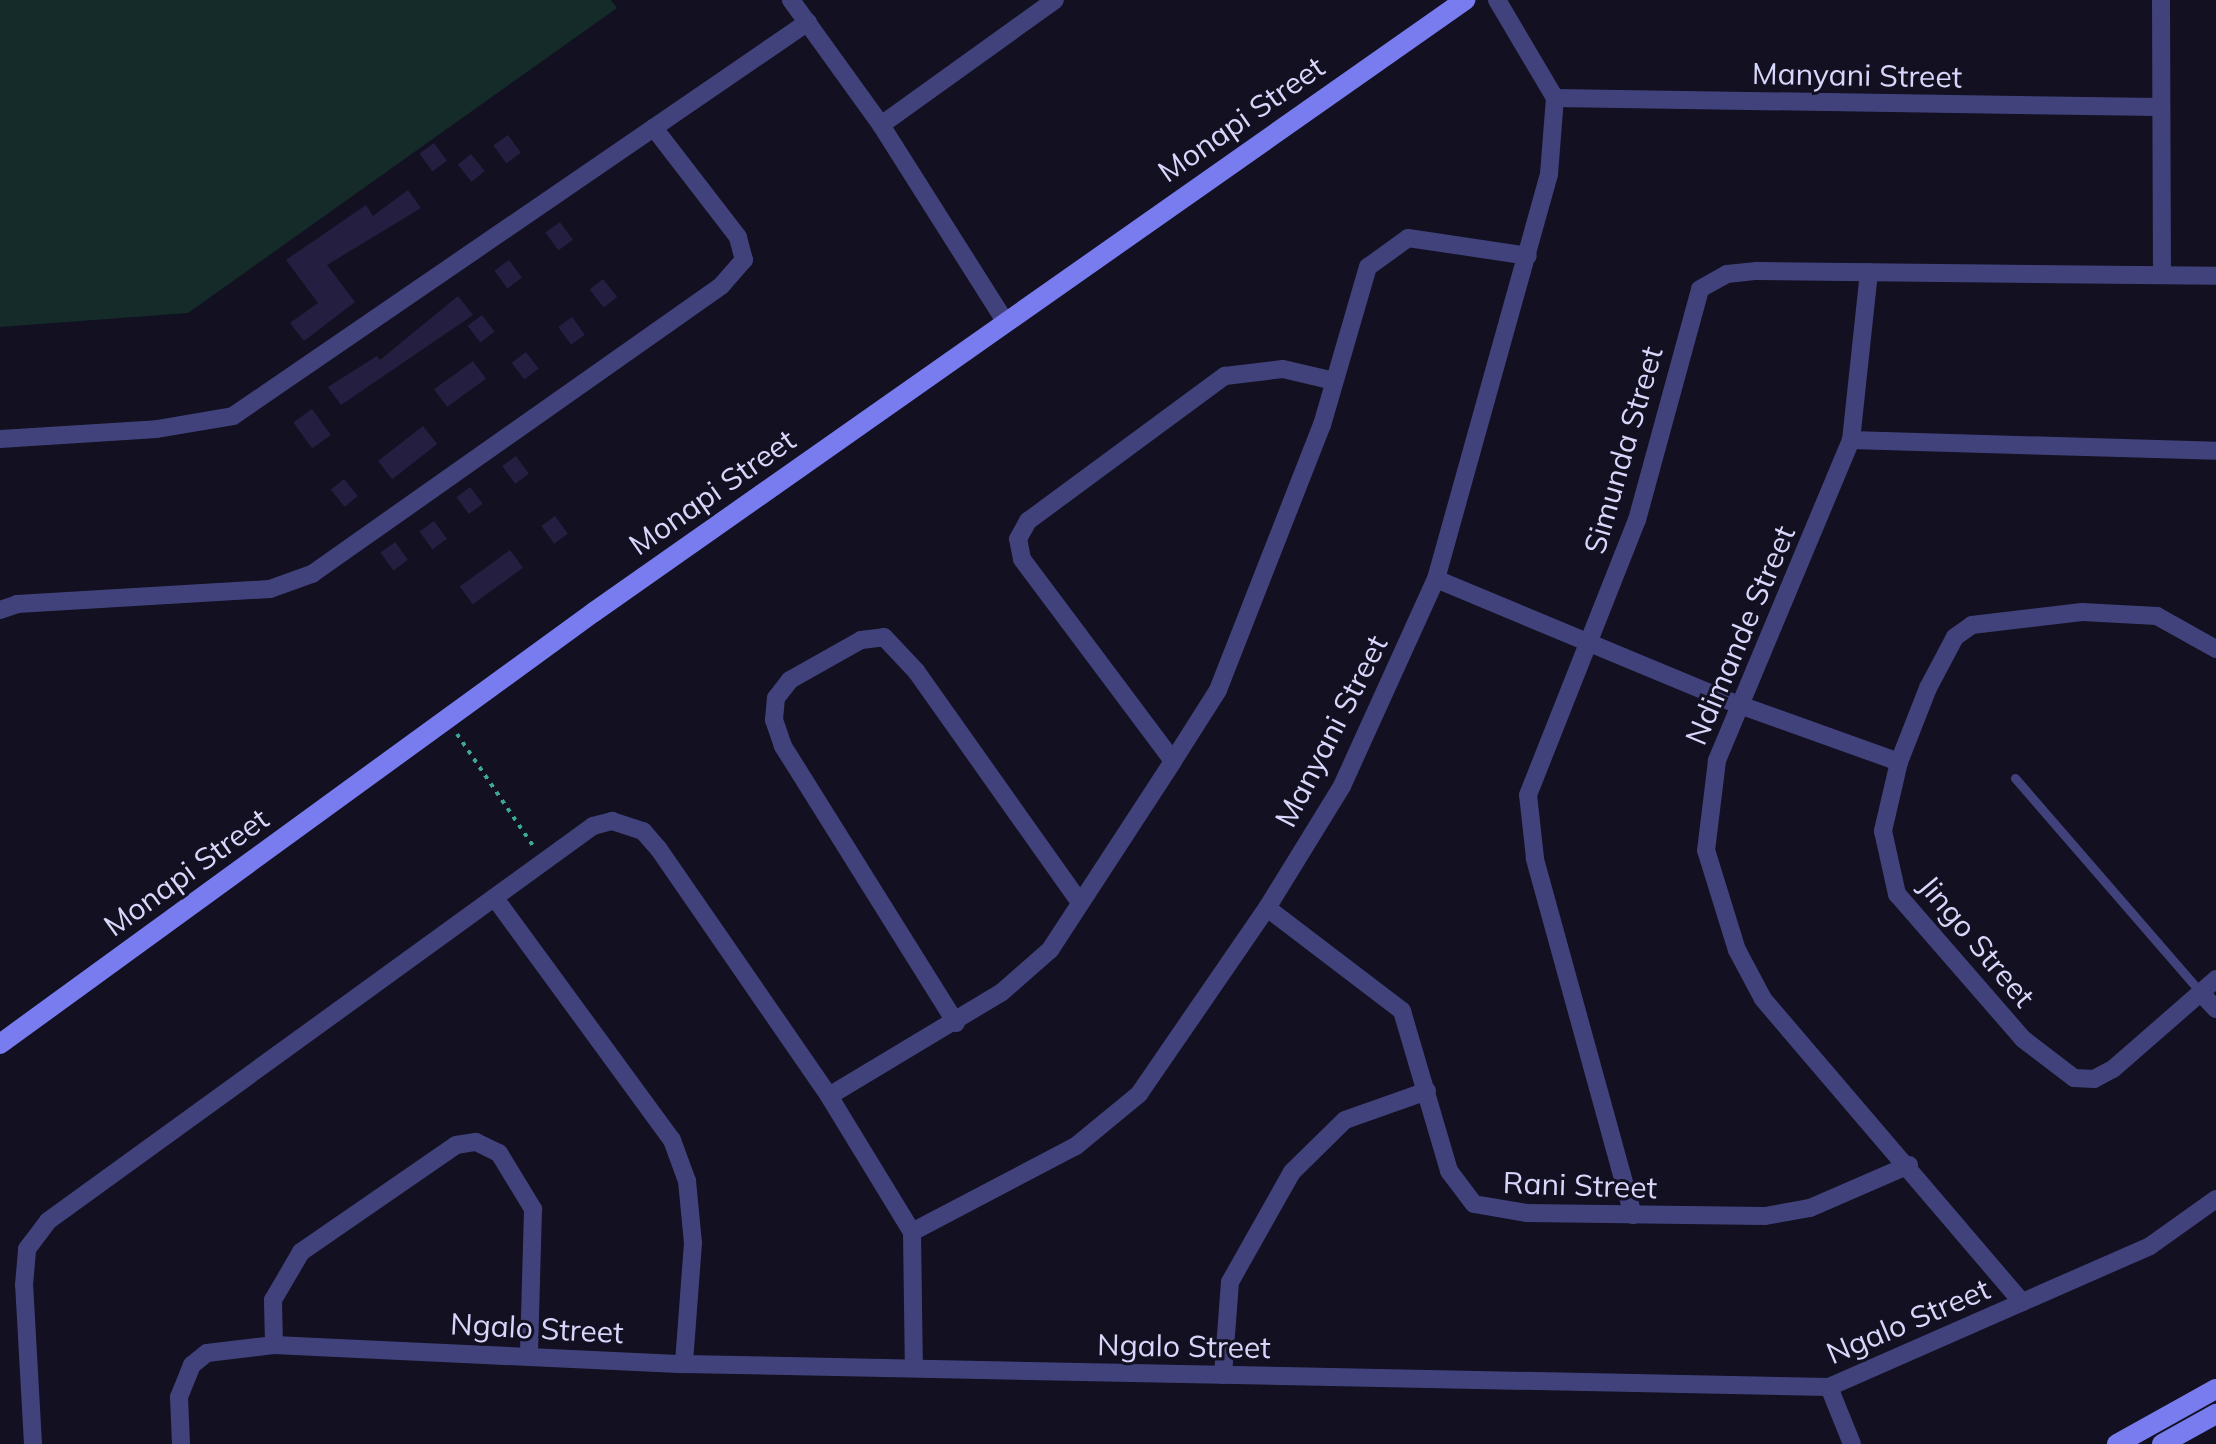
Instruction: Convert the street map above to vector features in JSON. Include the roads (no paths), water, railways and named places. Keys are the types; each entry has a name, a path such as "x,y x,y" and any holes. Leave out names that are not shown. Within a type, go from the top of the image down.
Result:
{"street":[{"path":"791,0 881,125 1006,323"},
{"path":"881,125 1055,0"},
{"name":"Monapi Street","path":"2,1038 447,719 1465,0"},
{"path":"1497,0 1555,98"},
{"path":"2161,0 2158,107 2162,272"},
{"path":"0,439 157,429 233,416 808,22"},
{"name":"Manyani Street","path":"912,1232 1076,1146 1139,1094 1267,908 1342,786 1436,579 1549,174 1555,98 2158,107"},
{"path":"0,610 17,604 270,589 312,574 721,286 744,260 738,237 654,128"},
{"path":"829,1096 956,1023 1050,950 1173,761 1218,690 1334,381 1368,267 1388,249 1408,238 1446,240 1528,256"},
{"name":"Ndimande Street","path":"1869,272 1851,440 1737,704 1706,812 1706,850 1737,950 1763,999 1909,1165 2022,1302"},
{"name":"Simunda Street","path":"1633,1215 1528,824 1528,795 1637,520 1700,289 1727,274 2162,272 2216,276"},
{"path":"1173,761 1022,559 1018,539 1028,521 1225,376 1283,369 1334,381"},
{"path":"1851,440 2216,451"},
{"path":"1436,579 1737,704 1899,762"},
{"name":"Jingo Street","path":"2216,649 2157,616 2082,612 1972,625 1941,659 1899,762 1883,831 1897,894 2023,1039 2057,1069 2094,1079 2216,979"},
{"path":"956,1023 783,746 774,720 776,698 790,680 861,640 884,637 916,671 1080,903"},
{"path":"33,1444 24,1285 27,1249 48,1221 497,901 543,862 593,826 625,823 643,831 829,1096 912,1232 914,1367"},
{"path":"497,901 672,1140 687,1181 693,1243 684,1364"},
{"name":"Rani Street","path":"1267,908 1402,1011 1449,1171 1474,1204 1633,1215 1765,1216 1810,1208 1909,1165"},
{"path":"2201,993 2216,1009"},
{"path":"1223,1375 1230,1282 1307,1151 1345,1120 1427,1091"},
{"path":"274,1345 273,1300 301,1252 456,1145 476,1142 499,1153 533,1209 529,1354"},
{"name":"Ngalo Street","path":"181,1444 179,1397 192,1365 207,1353 274,1345 529,1354 684,1364 1829,1387 2150,1246 2216,1199"},
{"path":"1829,1387 1852,1444"},
{"path":"2117,1444 2216,1389"},
{"path":"2162,1444 2216,1414"}],"lane":[{"path":"2015,778 2201,993"}]}
